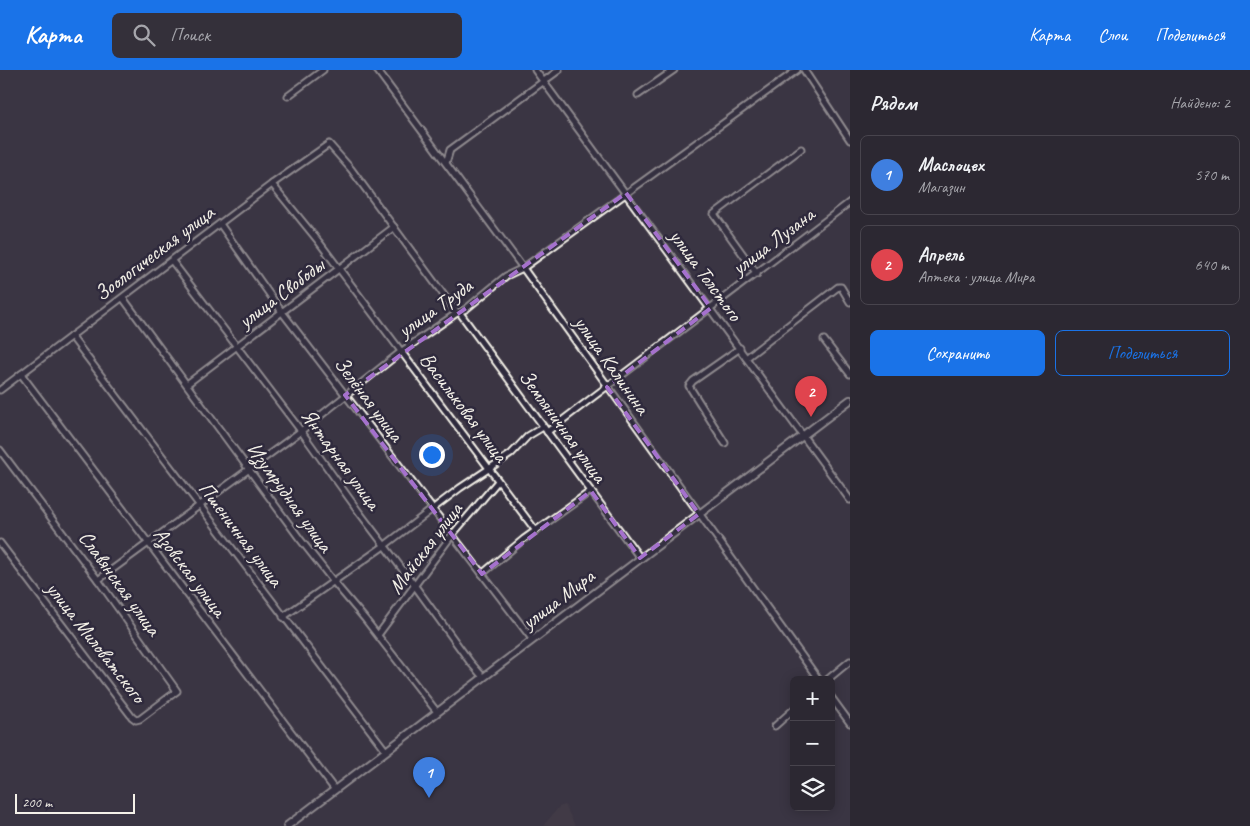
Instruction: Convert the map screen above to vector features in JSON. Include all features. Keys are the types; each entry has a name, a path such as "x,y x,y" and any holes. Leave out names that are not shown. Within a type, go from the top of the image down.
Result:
{"main road":[{"name":"улица Мира","path":"287,826 850,400"}],"street":[{"path":"288,96 323,70"},
{"name":"улица Калинина","path":"377,70 523,268 816,676"},
{"name":"улица Толстого","path":"535,70 850,500"},
{"path":"446,163 450,150 559,70"},
{"path":"638,95 674,70"},
{"name":"улица Труда","path":"98,580 250,470 402,351 459,313 506,276 523,268 797,70"},
{"path":"804,70 850,140"},
{"name":"Зоологическая улица","path":"0,390 272,184 329,144"},
{"name":"Земляничная улица","path":"329,144 351,169 640,558"},
{"path":"757,274 714,214 801,150"},
{"name":"Васильковая улица","path":"272,184 402,351 536,531"},
{"name":"улица Лузана","path":"283,617 511,454 528,436 545,430 607,387 850,202"},
{"name":"Зелёная улица","path":"220,224 282,312 532,639"},
{"name":"улица Свободы","path":"187,384 394,227"},
{"name":"Янтарная улица","path":"172,261 301,431 384,546 483,677"},
{"path":"746,358 838,287 841,288 850,302"},
{"name":"Изумрудная улица","path":"122,298 333,581 378,635 437,712"},
{"name":"Пшеничная улица","path":"71,336 386,751"},
{"path":"824,340 850,374"},
{"path":"725,443 689,386 693,380 740,348"},
{"name":"Азовская улица","path":"21,374 334,790"},
{"name":"Славянская улица","path":"0,450 98,580 177,690"},
{"name":"Майская улица","path":"378,635 452,535 498,481"},
{"path":"482,574 591,491"},
{"name":"улица Миловатского","path":"0,543 132,717 136,720 140,719 177,690"},
{"path":"832,676 850,661"},
{"path":"835,702 850,723"},
{"path":"775,726 790,713"}],"highlighted area":[{"path":"626,193 711,308 607,387 699,514 640,558 591,491 482,574 345,395"}],"shaded area":[{"path":"565,805 575,826 543,826 559,807"}],"place":[{"name":"Апрель","path":"811,417"},
{"name":"Маслоцех","path":"429,798"}]}
